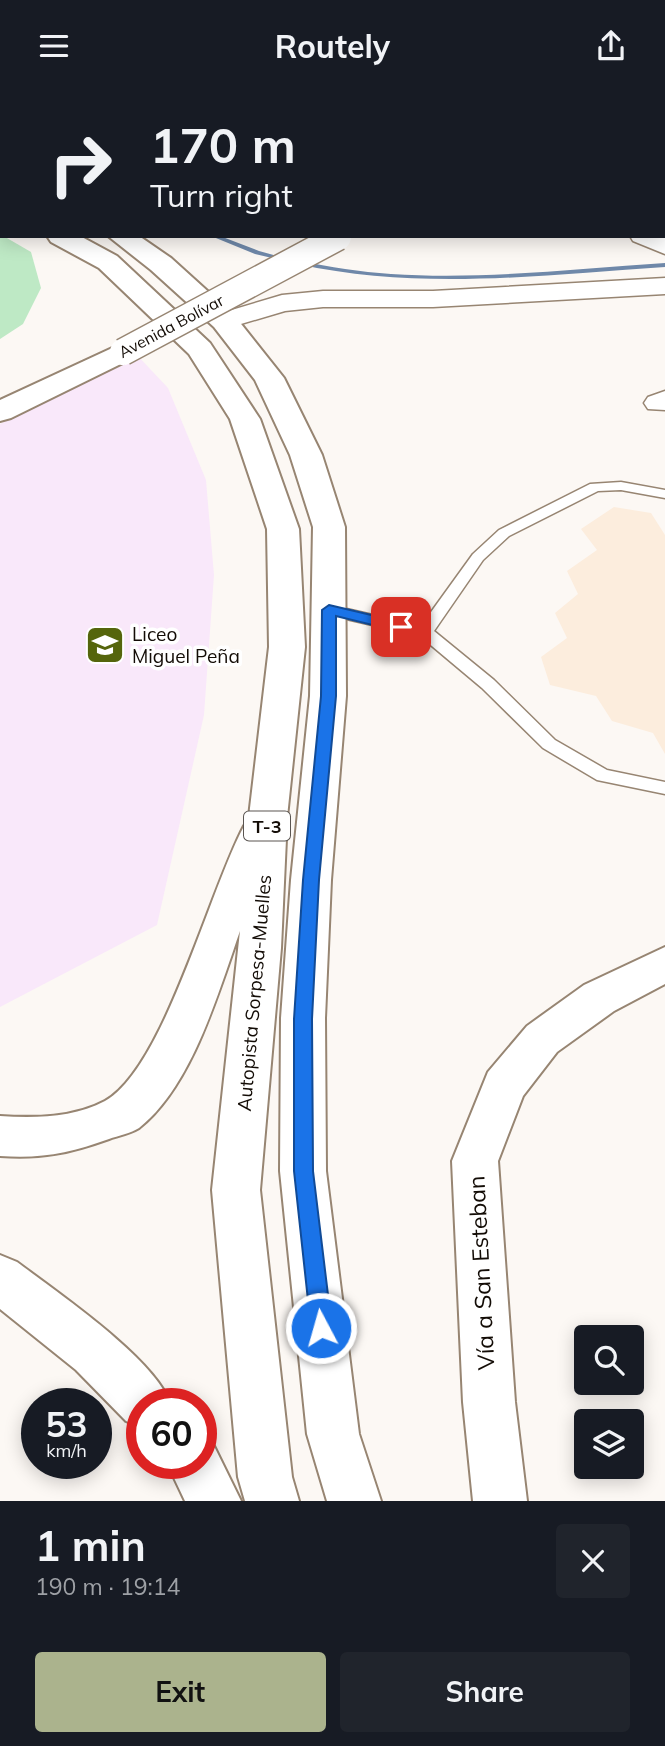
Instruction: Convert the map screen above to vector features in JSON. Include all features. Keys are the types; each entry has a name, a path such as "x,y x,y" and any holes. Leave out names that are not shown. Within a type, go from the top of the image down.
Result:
{"main road":[{"name":"Autopista Sorpesa-Muelles","path":"64,238 108,262 200,349 245,419 282,529 287,647 268,817 260,948 236,1190 265,1477 272,1501"},
{"name":"T-3","path":"124,238 161,264 224,321 269,378 306,455 329,527 328,696 311,880 303,1019 303,1171 333,1434 354,1501"},
{"name":"Avenida Bolívar","path":"0,386 295,238"},
{"name":"Avenida Bolívar","path":"0,412 123,352 335,238"},
{"path":"0,1136 29,1138 69,1133 121,1115 148,1089 171,1051 190,1010 241,874 268,817"},
{"name":"Vía a San Esteban","path":"500,1501 489,1402 475,1161 504,1086 542,1039 599,998 665,964"},
{"path":"0,1278 94,1353 129,1388"},
{"path":"202,1479 214,1501"}],"street":[{"path":"647,238 665,246"},
{"path":"224,321 282,303 323,299 447,299 665,286"}],"lane":[{"path":"425,632 478,557 504,533 595,487 621,486 665,494"},
{"path":"329,610 425,632 488,684 549,744 603,776 665,788"}],"shaded area":[{"name":"Liceo Miguel Peña","path":"135,353 168,388 206,480 214,575 204,715 157,925 0,1007 0,424"},
{"path":"614,507 651,513 665,535 665,754 653,733 612,721 596,696 550,685 541,657 567,638 555,613 578,594 567,571 597,550 581,529"}],"green space":[{"path":"0,238 7,238 31,252 41,288 23,324 0,339"}],"waterway":[{"path":"219,238 257,253 285,259"},
{"path":"300,263 345,271 435,278 527,275 665,265"}],"place":[{"name":"Liceo Miguel Peña","path":"105,645"}],"route":[{"path":"321,1328 303,1171 303,1019 311,880 328,696 329,610 401,627"}]}
